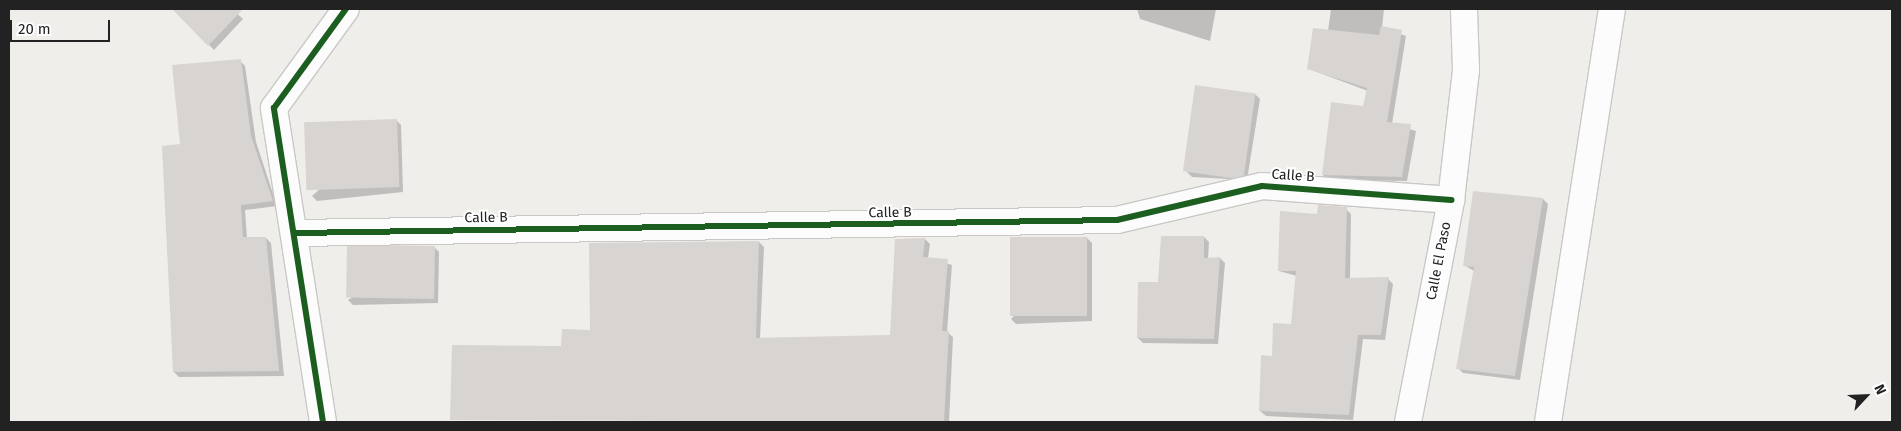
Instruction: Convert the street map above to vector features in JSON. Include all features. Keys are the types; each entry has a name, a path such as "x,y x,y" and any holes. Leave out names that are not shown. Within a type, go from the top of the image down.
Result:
{"street":[{"path":"324,422 296,233 274,108 346,9"},
{"name":"Calle El Paso","path":"1408,422 1451,200 1466,70 1464,9"},
{"path":"1548,422 1612,9"},
{"name":"Calle B","path":"296,233 1117,220 1262,186 1451,200"}],"building":[{"path":"172,9 243,9 208,46"},
{"path":"1381,26 1402,30 1387,122 1411,124 1402,177 1322,175 1331,102 1363,106 1367,88 1307,69 1313,28 1379,35"},
{"path":"241,59 251,136 273,201 241,205 243,237 266,237 279,371 173,372 162,146 180,144 172,65"},
{"path":"1195,85 1255,93 1243,180 1183,171"},
{"path":"397,119 399,187 306,190 304,122"},
{"path":"1473,191 1543,198 1515,376 1456,369 1474,267 1463,266"},
{"path":"1318,205 1347,207 1345,278 1389,277 1381,335 1358,335 1349,415 1259,411 1261,355 1272,356 1273,323 1291,324 1296,271 1278,271 1280,211 1317,214"},
{"path":"1161,236 1204,236 1204,258 1220,257 1214,339 1137,338 1138,282 1158,282"},
{"path":"1010,237 1087,237 1087,316 1010,316"},
{"path":"925,238 923,257 948,259 942,331 949,331 944,422 450,420 452,345 561,346 562,329 590,330 589,243 759,241 756,338 890,335 895,239"},
{"path":"347,244 435,246 434,299 346,297"}],"cycle path":[{"path":"323,422 274,108 346,9"},
{"path":"296,233 1117,220 1262,186 1451,200"}]}
